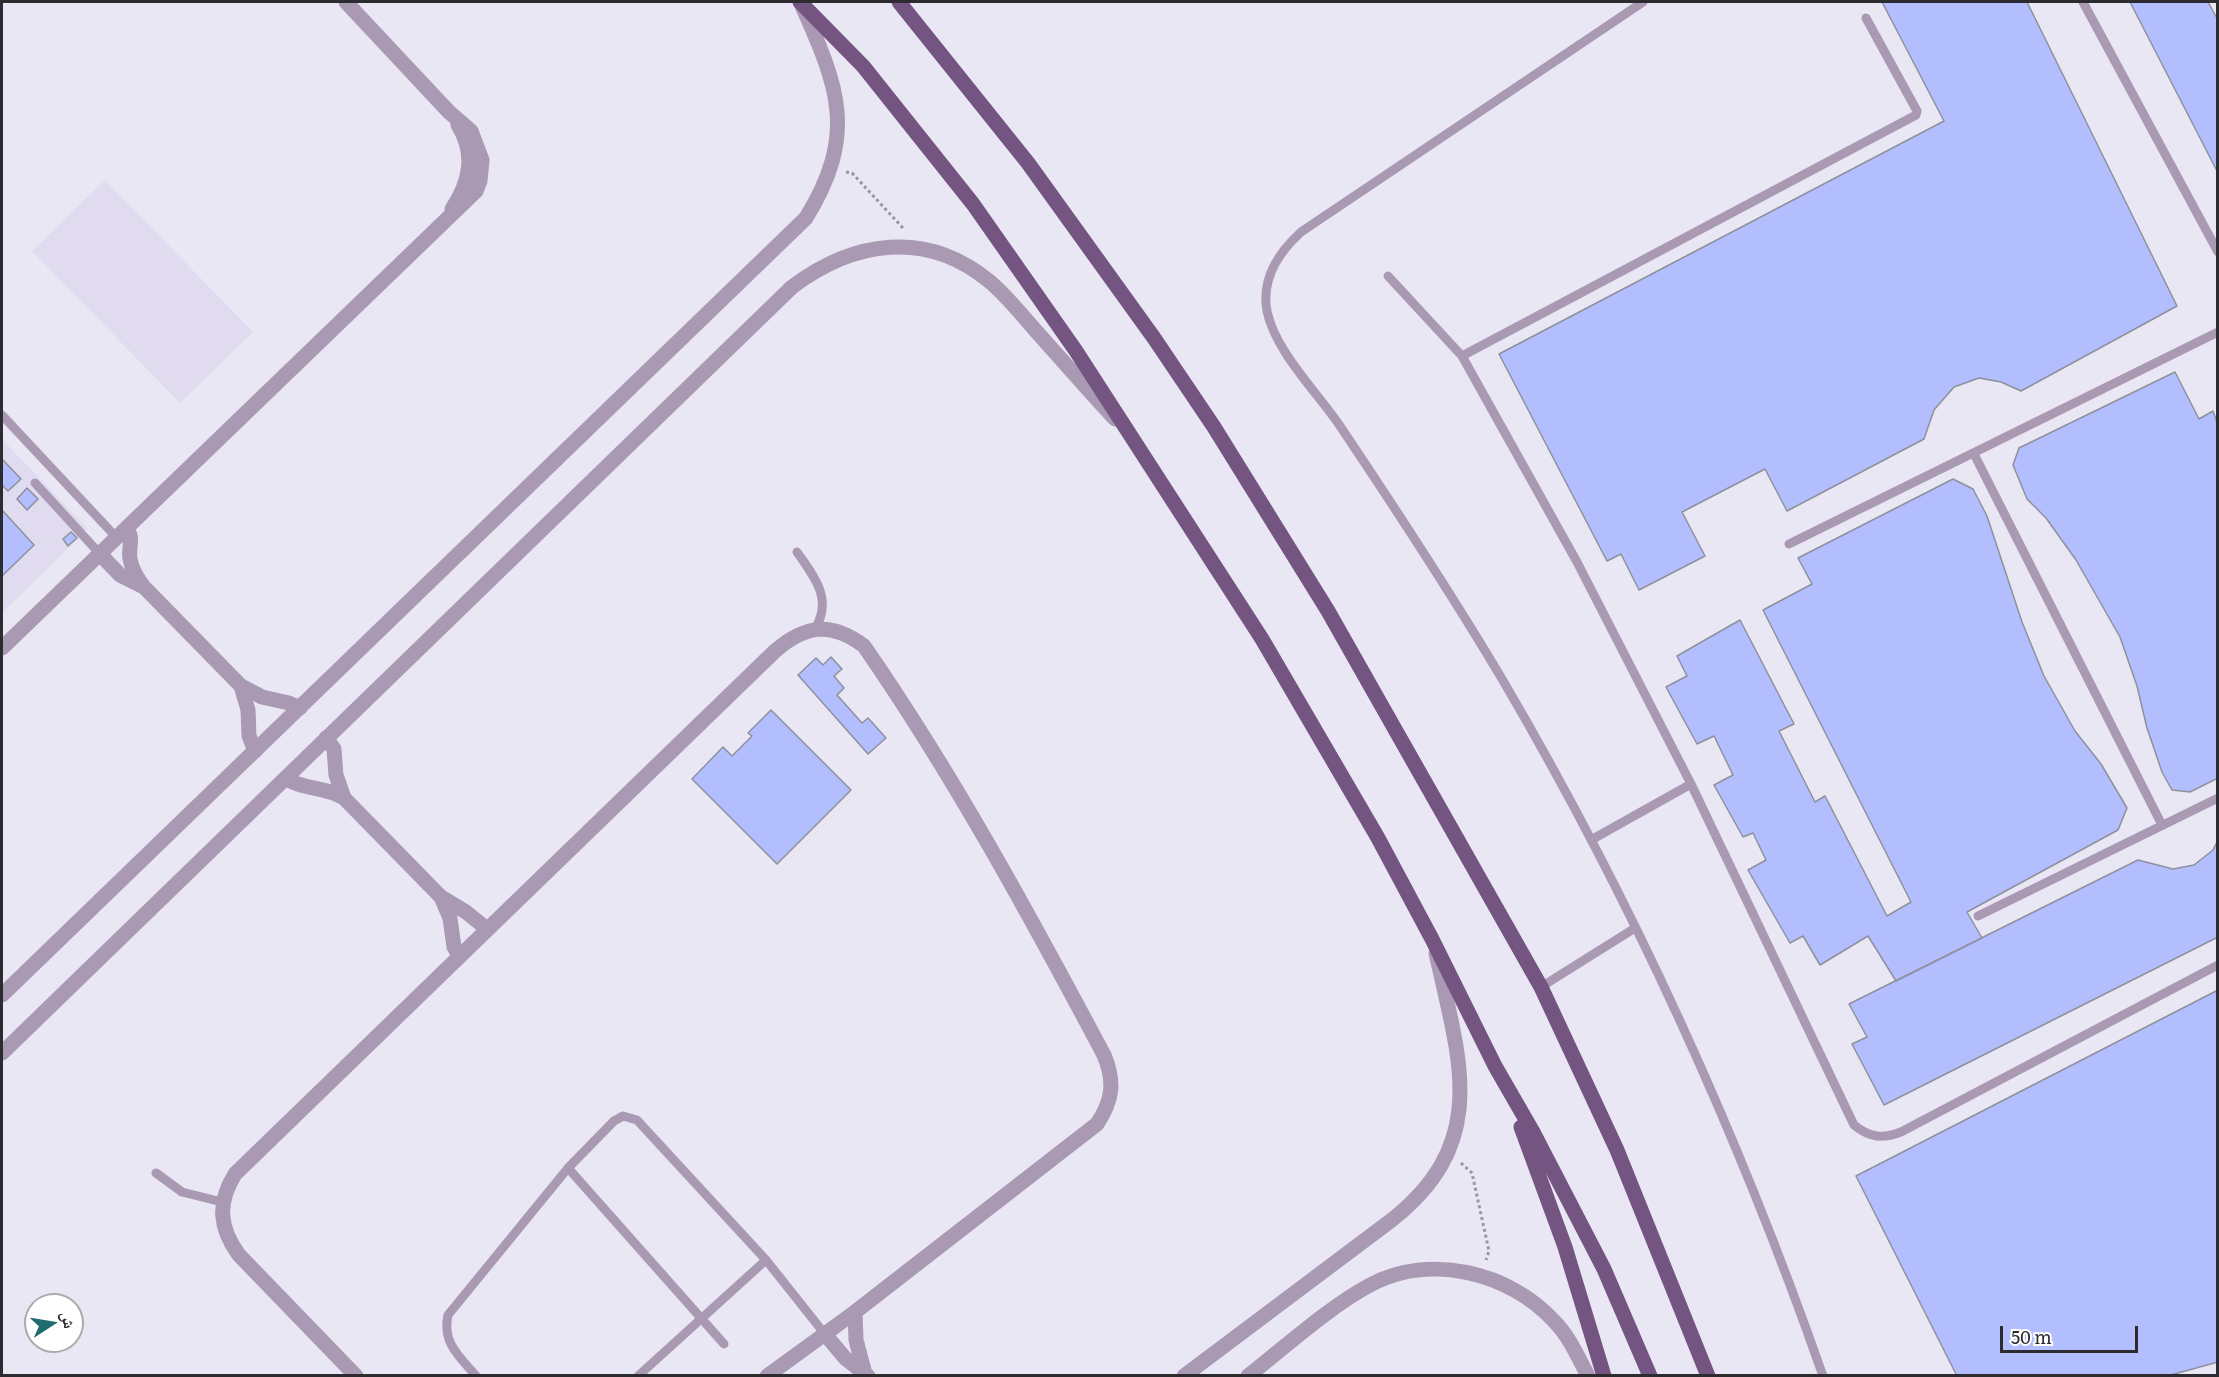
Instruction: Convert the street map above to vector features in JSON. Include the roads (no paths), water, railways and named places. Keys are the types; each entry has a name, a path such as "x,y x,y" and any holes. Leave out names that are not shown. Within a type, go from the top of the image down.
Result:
{"main road":[{"path":"801,2 863,66 973,204 1044,304 1207,551 1321,738 1432,939 1496,1066 1604,1269 1650,1376"},
{"path":"899,2 994,120 1092,250 1214,427 1328,611 1541,987 1617,1150 1708,1376"},
{"path":"1496,1066 1532,1155 1565,1247 1604,1376"}],"street":[{"path":"2,648 447,216 469,201 476,192 482,170 477,140 346,2"},
{"path":"2,995 806,218 821,194 830,168 837,141 838,113 835,85 801,2"},
{"path":"2,1053 792,287 816,269 843,256 872,248 902,247 933,252 953,259 989,281 1137,445"},
{"path":"122,533 131,539 129,550 133,570 144,587 241,686 262,698 289,703 300,708"},
{"path":"100,554 120,575 144,587"},
{"path":"356,1376 239,1255 228,1240 222,1222 222,1202 235,1173 775,651 800,633 815,629 832,629 849,635 864,646 999,865 1068,988 1111,1072 1112,1091 1107,1109 1097,1124 855,1312 767,1376"},
{"path":"241,686 249,716 249,736 255,750"},
{"path":"326,738 334,749 336,775 344,798"},
{"path":"287,779 300,785 324,788 344,798 441,897 466,912 487,929"},
{"path":"441,897 450,918 454,947 459,955"},
{"path":"1184,1376 1416,1201 1435,1178 1449,1152 1458,1124 1460,1065 1432,939"},
{"path":"1248,1376 1370,1285 1396,1275 1424,1269 1453,1270 1481,1276 1509,1286 1534,1302 1556,1322 1588,1376"},
{"path":"855,1312 856,1340 866,1373"},
{"path":"824,1333 845,1358 866,1373"}],"lane":[{"path":"1643,2 1301,232 1285,247 1273,265 1267,286 1267,309 1272,330 1395,507 1451,595 1505,685 1591,840 1635,928 1738,1154 1823,1376"},
{"path":"2083,2 2217,252"},
{"path":"1462,356 1916,115 1917,111 1866,18"},
{"path":"1388,276 1462,356 1577,562 1691,783 1854,1125 1864,1133 1883,1137 1901,1132 2217,965"},
{"path":"1789,544 2217,332"},
{"path":"2,415 122,533"},
{"path":"1974,454 2162,825"},
{"path":"35,483 100,554"},
{"path":"797,552 823,593 821,618 815,629"},
{"path":"1591,840 1691,783"},
{"path":"1978,916 2217,798"},
{"path":"1541,987 1635,928"},
{"path":"476,1376 450,1345 446,1325 448,1315 568,1168 618,1118 632,1117 766,1260 824,1333"},
{"path":"568,1168 724,1344"},
{"path":"156,1173 182,1192 222,1202"},
{"path":"638,1376 766,1260"}]}
